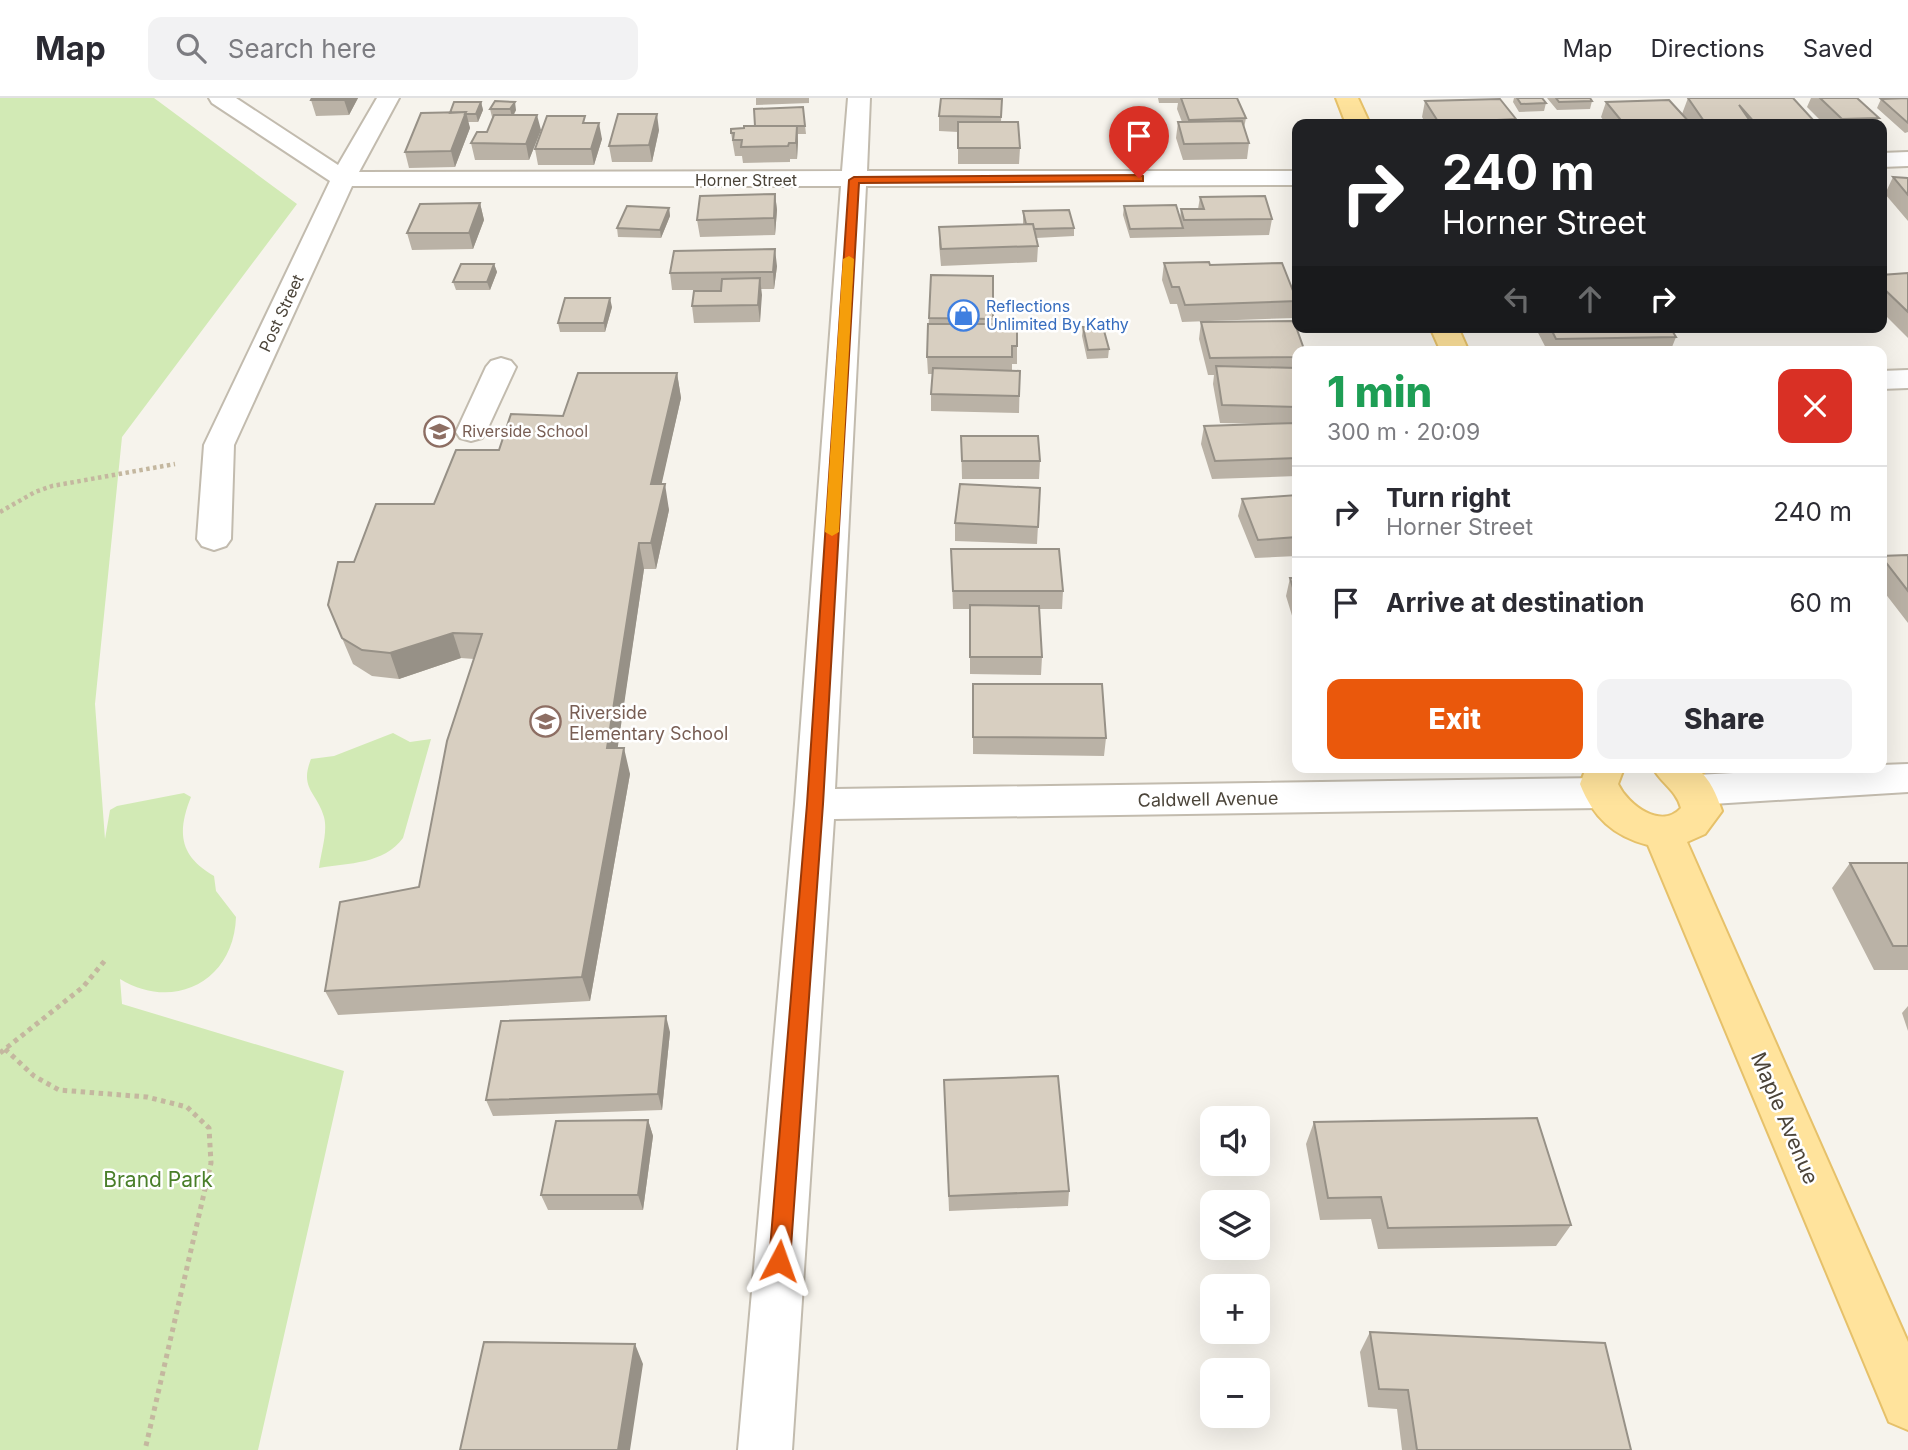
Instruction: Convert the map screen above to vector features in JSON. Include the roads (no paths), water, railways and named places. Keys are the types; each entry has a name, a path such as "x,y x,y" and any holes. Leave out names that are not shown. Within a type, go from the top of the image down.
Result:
{"main road":[{"path":"1347,98 1356,119"},
{"path":"1603,781 1618,813 1633,823 1663,832 1676,832 1697,821 1703,811 1703,804 1684,779"},
{"name":"Maple Avenue","path":"1663,832 1908,1403"}],"street":[{"path":"220,98 344,179"},
{"name":"Post Street","path":"214,539 219,445 344,179 388,98"},
{"path":"765,1450 815,804 859,98"},
{"path":"1887,160 1908,159"},
{"name":"Horner Street","path":"344,179 1292,178"},
{"path":"471,432 500,367"},
{"path":"1887,380 1908,379"},
{"path":"1684,779 1908,778"},
{"name":"Caldwell Avenue","path":"815,804 1603,781"}],"place":[{"name":"Reflections Unlimited By Kathy","path":"963,315"},
{"name":"Riverside School","path":"439,431"},
{"name":"Riverside Elementary School","path":"546,722"}],"park label":[{"name":"Brand Park","path":"158,1179"}]}
